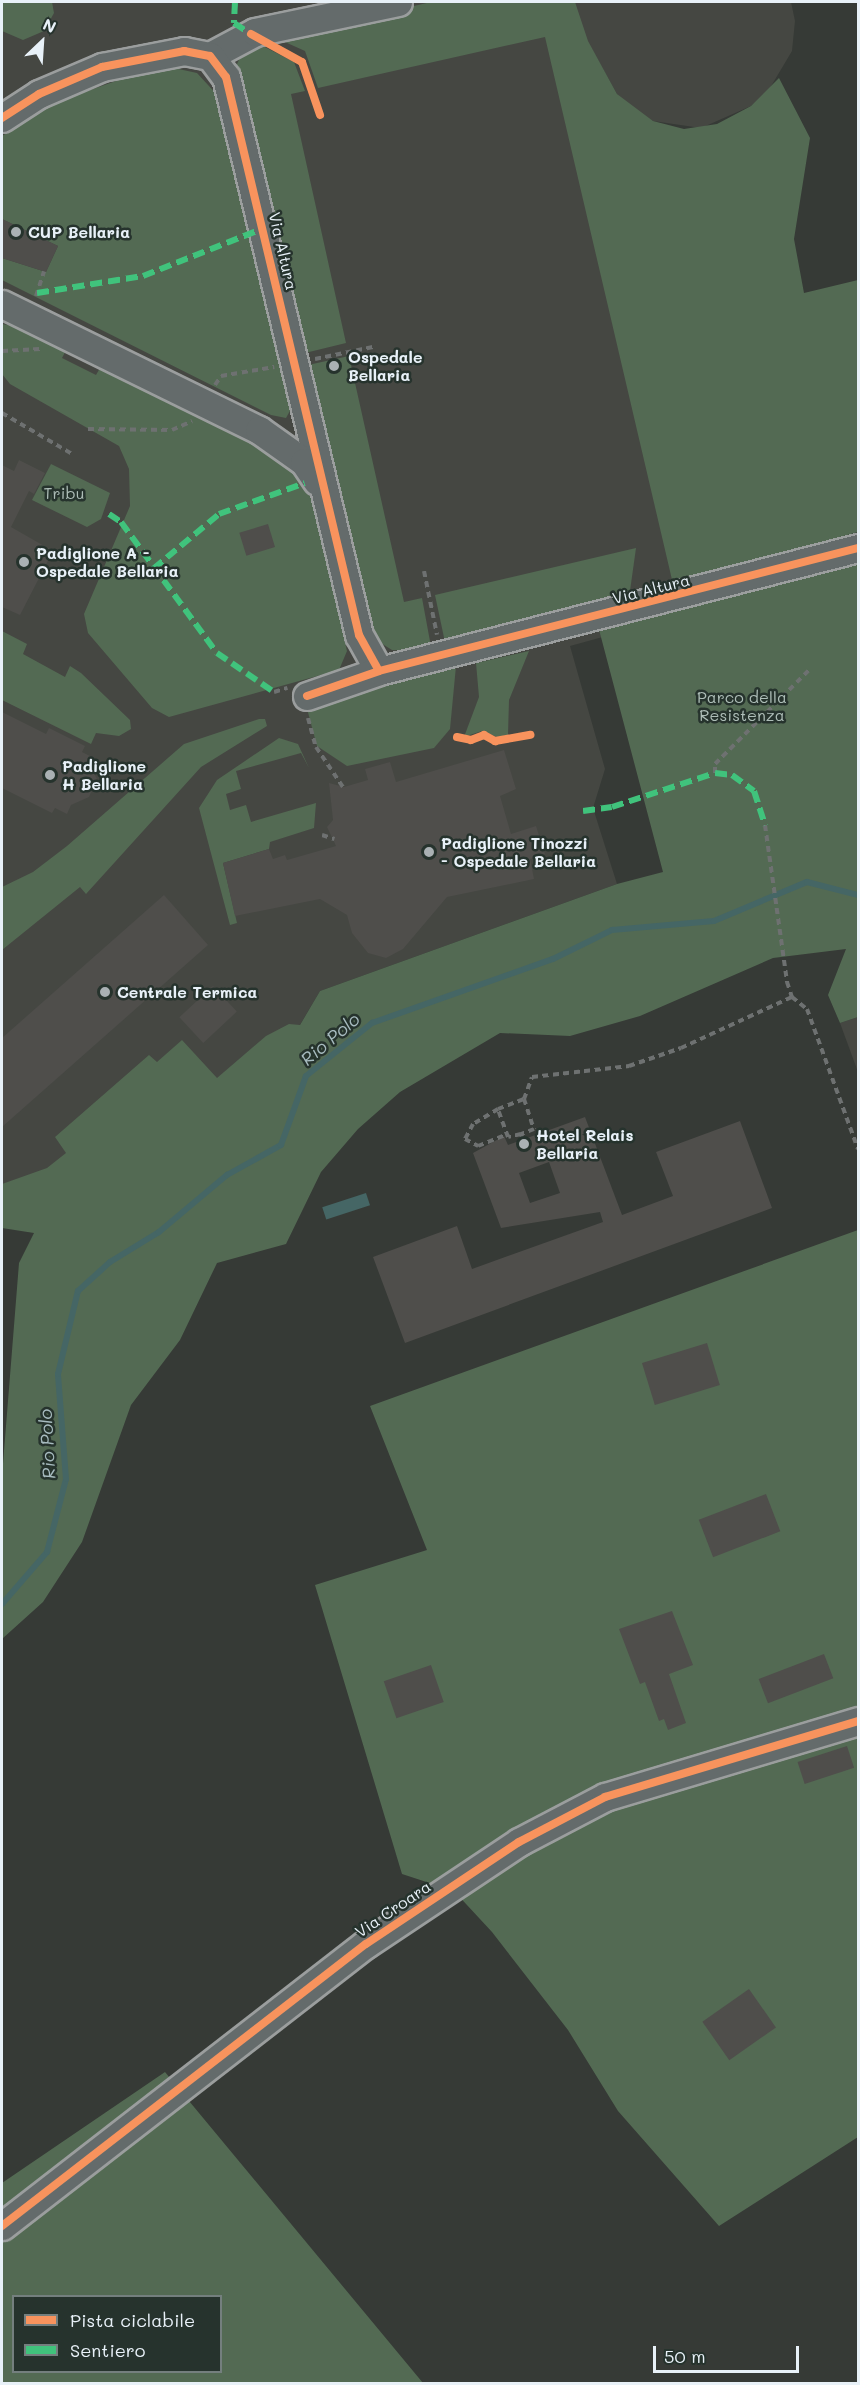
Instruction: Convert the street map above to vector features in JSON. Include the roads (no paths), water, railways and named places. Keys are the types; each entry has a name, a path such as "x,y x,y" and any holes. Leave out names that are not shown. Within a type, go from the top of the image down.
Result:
{"street":[{"path":"2,118 39,94 102,67 184,51 210,56 255,32 398,2"},
{"name":"Via Altura","path":"210,56 226,77 237,109 321,487 359,635 379,671"},
{"name":"Via Altura","path":"2,304 260,430 304,462 321,487"},
{"name":"Via Altura","path":"260,430 296,428 305,415"},
{"name":"Via Altura","path":"307,705 379,671 858,548"},
{"name":"Via Croara","path":"2,2226 358,1950 519,1842 605,1797 858,1721"}],"water":[{"path":"366,1193 370,1205 326,1220 322,1207"}],"waterway":[{"name":"Rio Polo","path":"2,1604 47,1552 66,1479 58,1374 78,1291 110,1262 159,1232 227,1175 281,1145 306,1076 372,1023 553,959 612,930 714,921 807,882 858,895"}],"place":[{"name":"CUP Bellaria","path":"16,232"},
{"name":"Ospedale Bellaria","path":"334,366"},
{"name":"Padiglione A - Ospedale Bellaria","path":"24,562"},
{"name":"Padiglione H Bellaria","path":"50,775"},
{"name":"Padiglione Tinozzi - Ospedale Bellaria","path":"429,852"},
{"name":"Centrale Termica","path":"105,992"},
{"name":"Hotel Relais Bellaria","path":"524,1144"}],"park label":[{"name":"Tribu","path":"64,493"},
{"name":"Parco della Resistenza","path":"742,706"}]}
